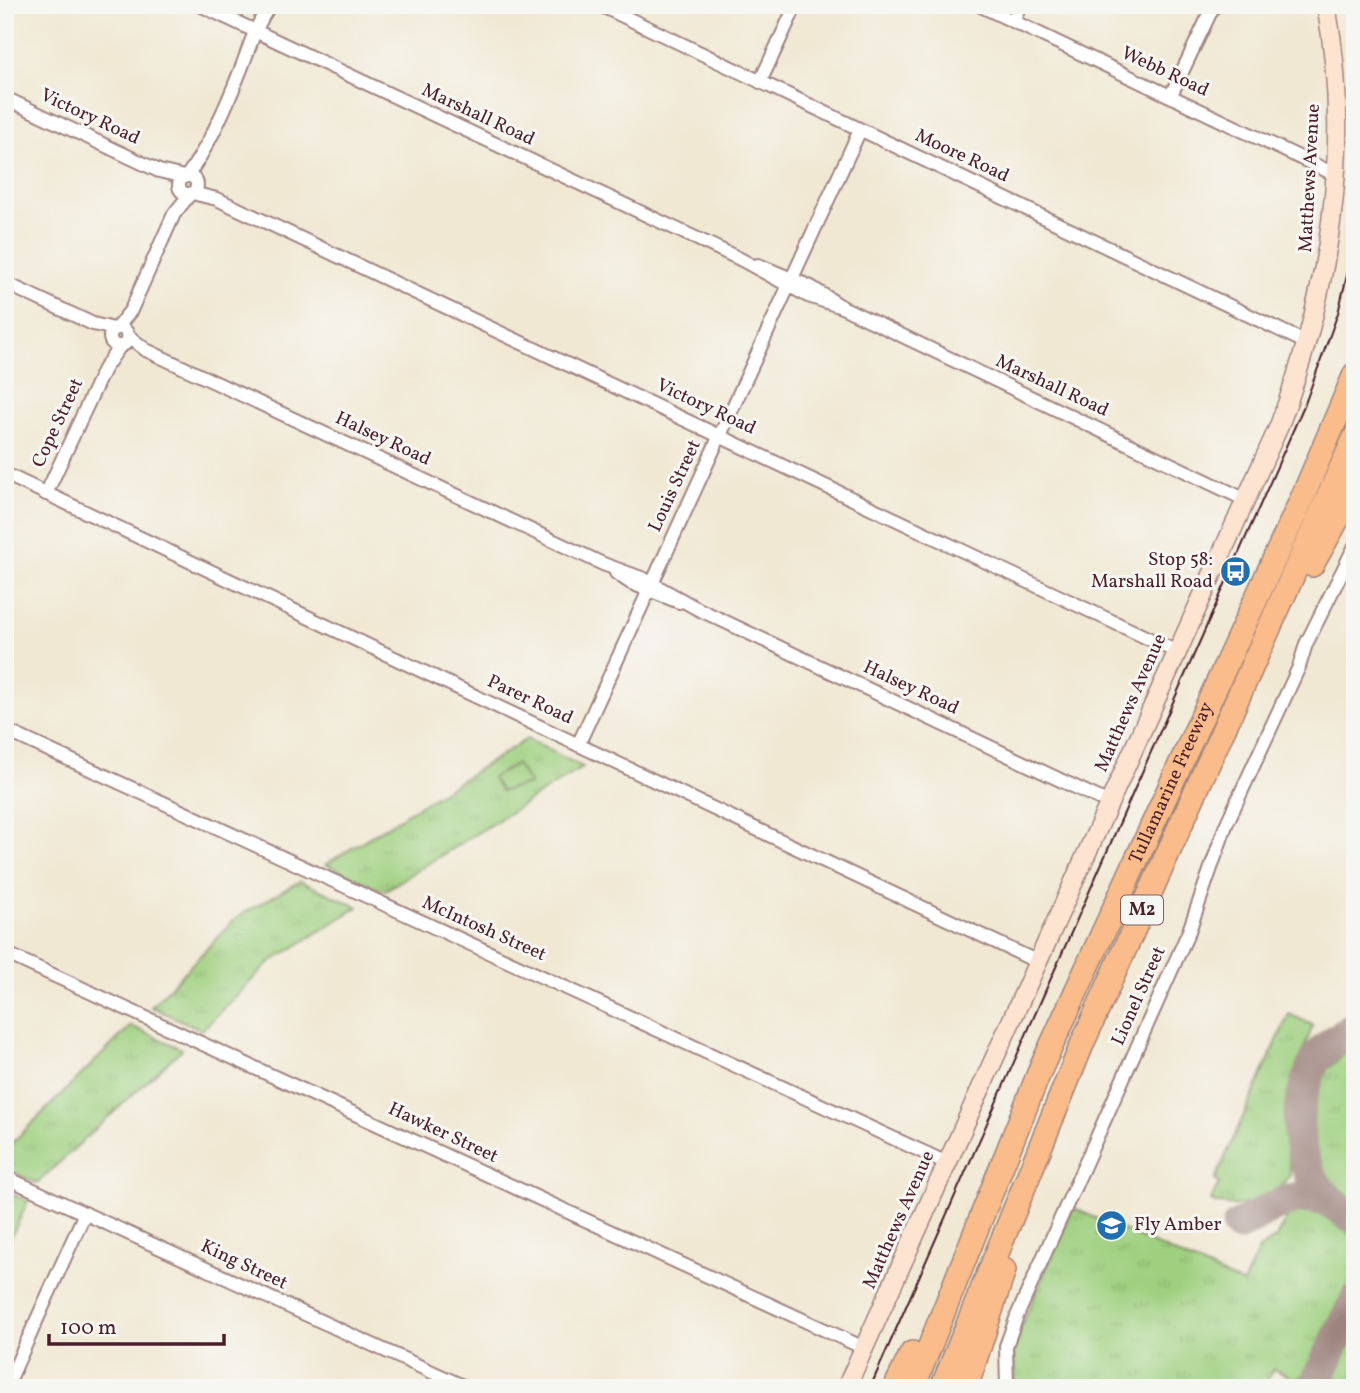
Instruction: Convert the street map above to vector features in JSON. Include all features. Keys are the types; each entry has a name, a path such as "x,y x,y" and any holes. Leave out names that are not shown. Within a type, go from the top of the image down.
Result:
{"highway":[{"path":"1300,503 1355,352"},
{"name":"Tullamarine Freeway","path":"913,1388 1041,1068 1300,503 1355,374"},
{"name":"Tullamarine Freeway","path":"942,1388 1068,1078 1355,437"},
{"path":"1210,761 1269,643 1355,488"},
{"path":"895,1388 1041,1068"},
{"path":"966,1388 1068,1078"}],"main road":[{"name":"Matthews Avenue","path":"846,1388 1279,426 1307,343 1327,261 1335,174 1336,96 1326,5"}],"street":[{"name":"Marshall Road","path":"200,5 1246,500"},
{"name":"Cope Street","path":"46,494 270,5"},
{"name":"Moore Road","path":"600,5 1307,343"},
{"path":"760,82 796,5"},
{"name":"Webb Road","path":"979,5 1335,174"},
{"path":"1013,21 1020,5"},
{"path":"1171,95 1214,5"},
{"name":"Victory Road","path":"5,98 1177,652"},
{"name":"Louis Street","path":"578,745 860,130"},
{"name":"Halsey Road","path":"5,283 1109,803"},
{"name":"Parer Road","path":"5,474 1038,962"},
{"name":"Lionel Street","path":"1007,1388 1005,1353 1017,1316 1189,931 1226,825 1299,667 1306,644 1355,547"},
{"name":"McIntosh Street","path":"5,730 947,1164"},
{"name":"Hawker Street","path":"5,953 864,1348"},
{"name":"King Street","path":"5,1177 467,1388"},
{"path":"6,1387 85,1213"}],"green space":[{"path":"527,739 583,767 384,891 326,864"},
{"path":"516,764 530,784 501,791 492,778"},
{"path":"300,881 358,907 269,963 202,1030 151,1007 237,917"},
{"path":"1289,1014 1313,1025 1298,1064 1284,1116 1290,1174 1276,1191 1255,1201 1232,1205 1211,1201 1219,1183 1215,1180"},
{"path":"131,1026 182,1049 37,1183 5,1169 5,1150"},
{"path":"1355,1045 1355,1202 1327,1177 1311,1138 1309,1121 1324,1072"},
{"path":"5,1191 28,1201 5,1250"},
{"path":"1073,1208 1243,1284 1259,1249 1276,1238 1289,1213 1307,1212 1333,1219 1355,1234 1355,1268 1305,1373 1289,1383 1289,1376 1273,1369 1264,1388 1015,1388 1013,1350 1017,1336"},
{"path":"1355,1332 1355,1380 1339,1380 1334,1375"}],"taxiway":[{"path":"1355,1027 1328,1046 1315,1060 1301,1102 1299,1122 1300,1142 1313,1178 1338,1208 1355,1219"},
{"path":"1238,1226 1282,1202 1306,1197 1330,1203"},
{"path":"1313,1388 1355,1301"}],"tram line":[{"path":"1353,5 1355,13"},
{"path":"870,1388 1306,401 1338,313 1355,242"}],"place":[{"name":"Stop 58: Marshall Road","path":"1236,571"},
{"name":"Fly Amber","path":"1111,1225"}]}
